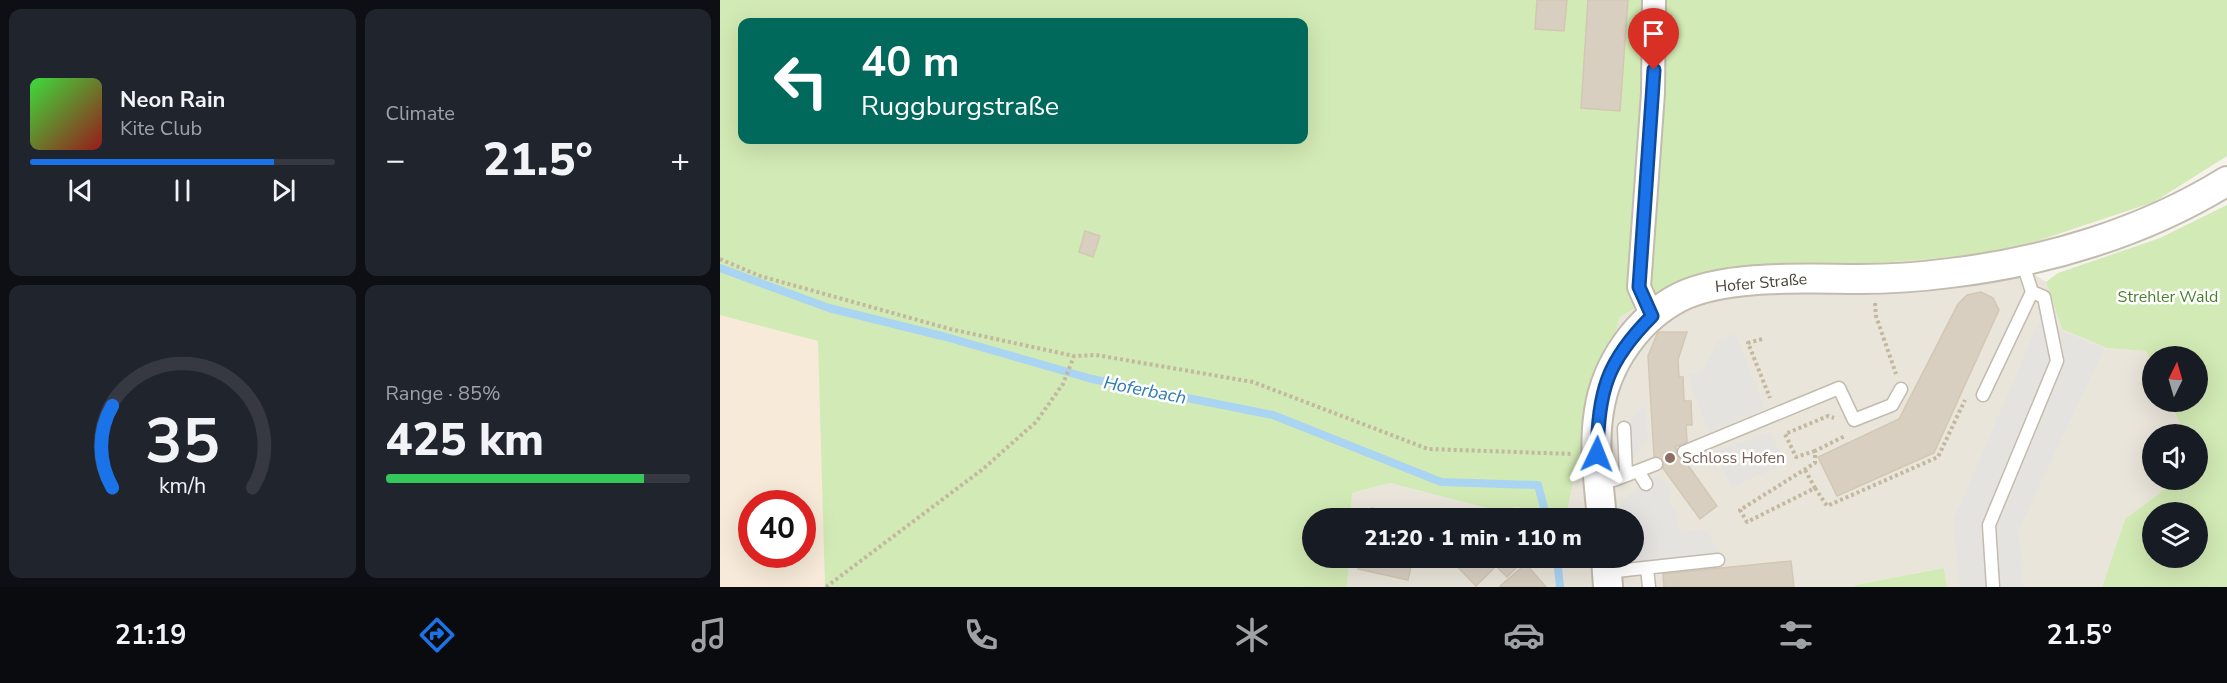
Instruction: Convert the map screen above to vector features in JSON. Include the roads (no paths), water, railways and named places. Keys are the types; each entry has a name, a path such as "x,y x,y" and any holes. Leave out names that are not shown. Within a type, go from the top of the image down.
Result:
{"street":[{"path":"1652,316 1639,287 1653,93 1654,0"},
{"name":"Hofer Straße","path":"1601,508 1599,411 1611,369 1630,338 1652,316 1680,297 1708,288 1772,280 1878,289 1950,273 2022,261 2108,237 2165,213 2227,181"}],"lane":[{"path":"1983,395 2032,292 2022,261"},
{"path":"1993,587 1989,525 2057,361 2044,297 2032,292"},
{"path":"1684,452 1839,388 1854,420 1892,405 1901,389"},
{"path":"1624,428 1632,473 1646,484"},
{"path":"1599,480 1614,480 1656,464"},
{"path":"1607,572 1718,560"},
{"path":"1649,587 1652,566"}],"waterway":[{"name":"Hoferbach","path":"720,268 829,308 946,337 1092,379 1273,415 1441,482 1538,485 1544,508"},
{"name":"Hoferbach","path":"1558,568 1560,587"}],"place":[{"name":"Schloss Hofen","path":"1670,458"}],"park label":[{"name":"Strehler Wald","path":"2168,297"}]}
